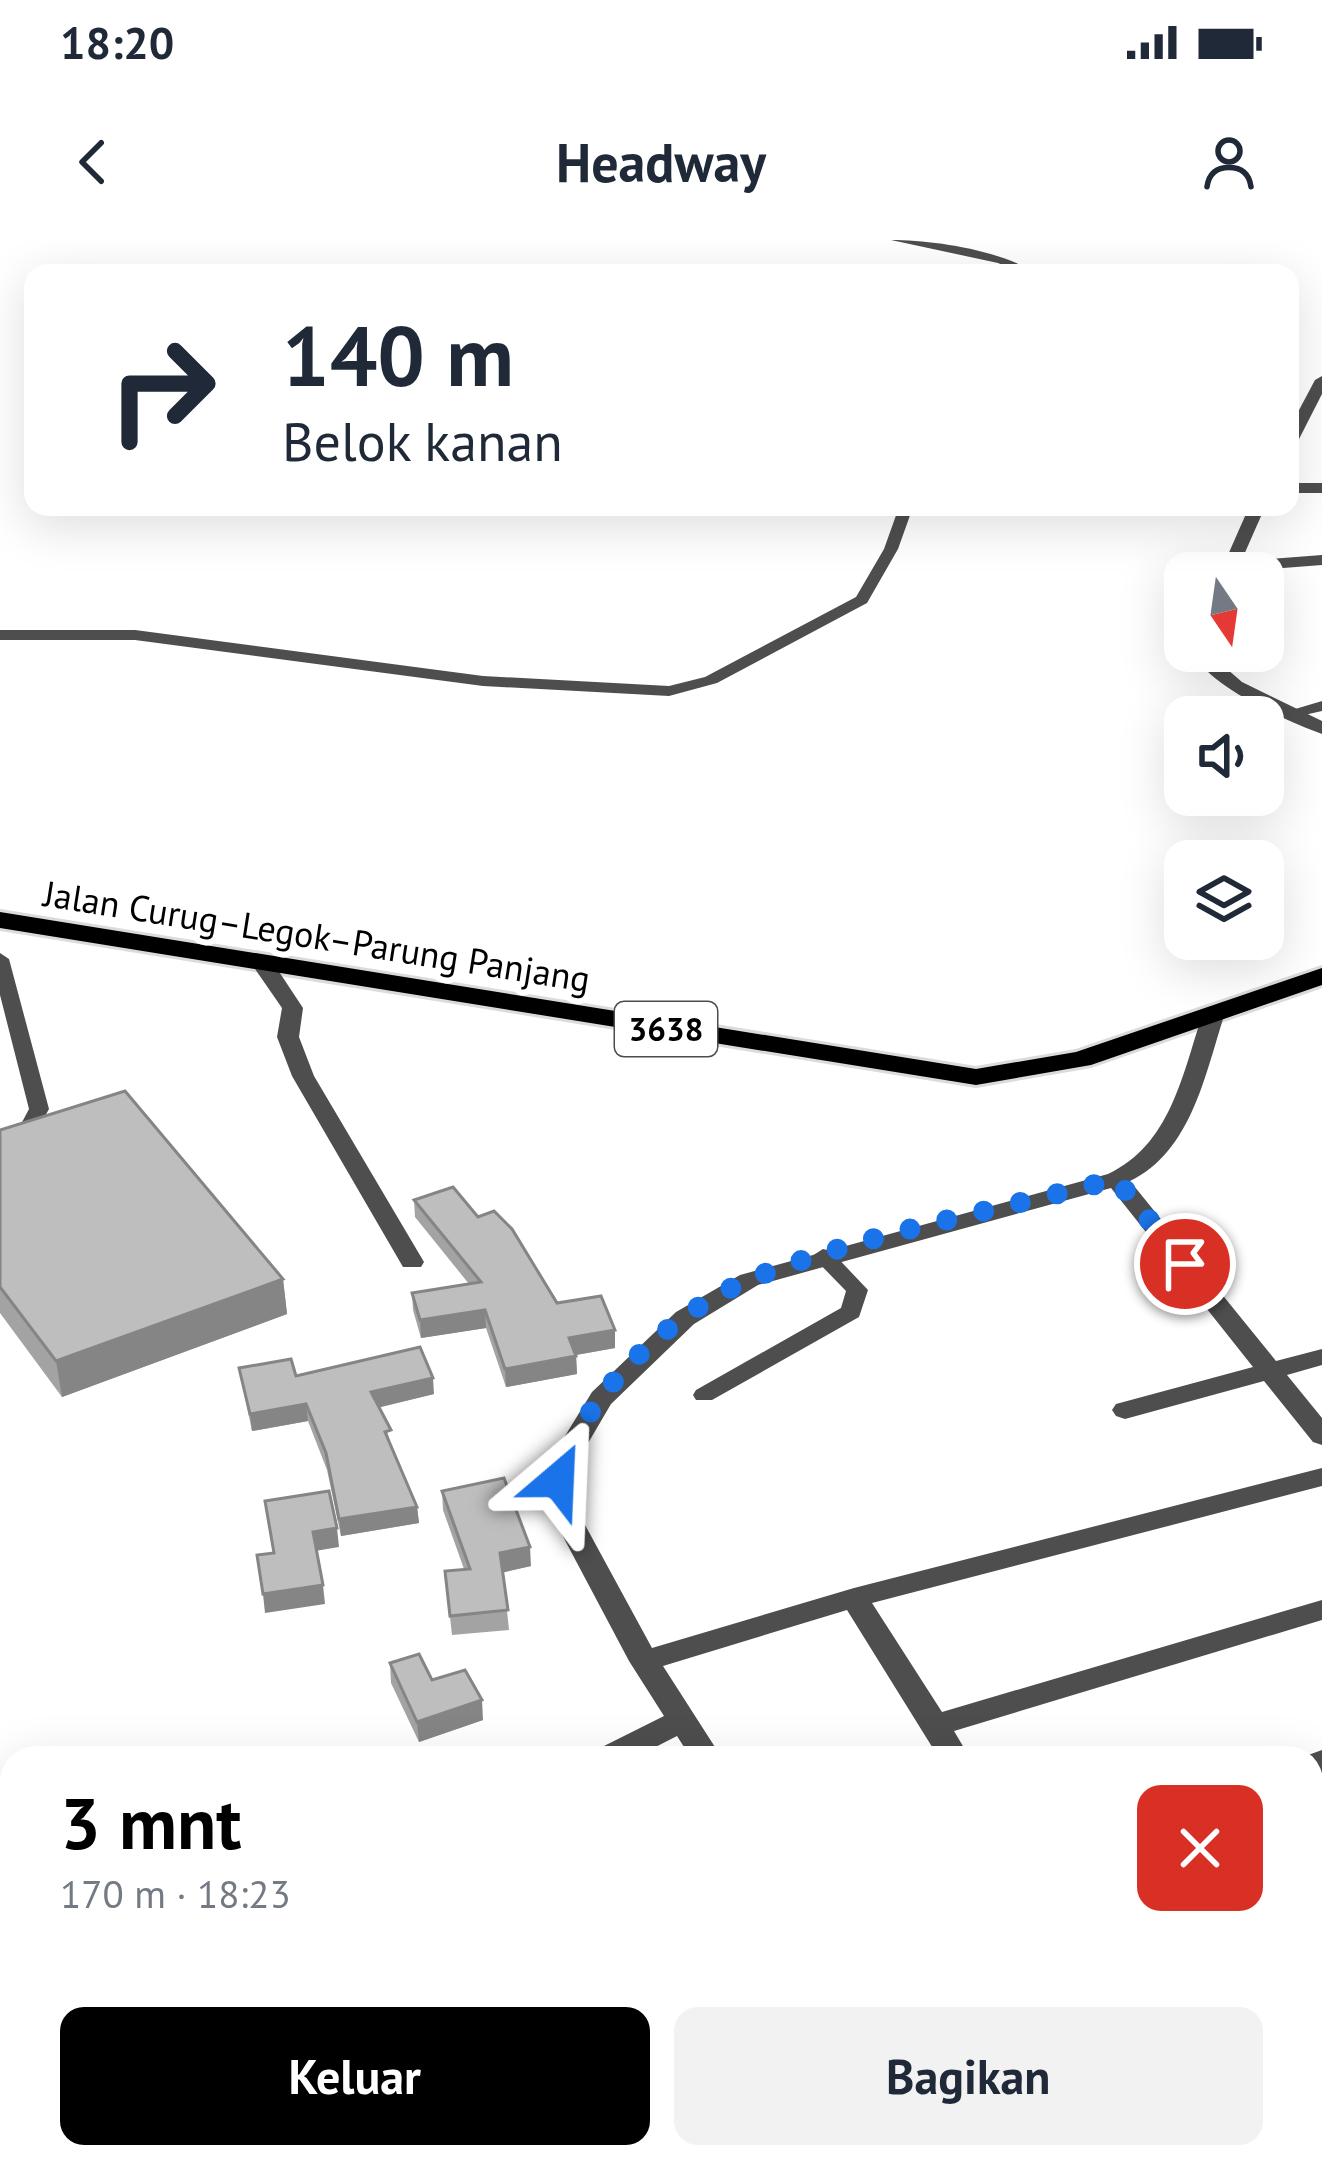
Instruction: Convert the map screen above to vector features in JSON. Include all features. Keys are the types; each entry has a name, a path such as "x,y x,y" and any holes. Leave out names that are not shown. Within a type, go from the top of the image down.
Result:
{"main road":[{"name":"Jalan Curug–Legok–Parung Panjang","path":"0,920 976,1077 1081,1059 1322,976"}],"street":[{"path":"1299,424 1322,380"},
{"path":"1237,552 1253,516"},
{"path":"1284,564 1322,560"},
{"path":"1216,672 1322,728"},
{"path":"1291,713 1322,706"},
{"path":"264,966 295,1009 297,1021 288,1037 291,1053 412,1262"},
{"path":"698,1746 644,1661 564,1512 558,1480 563,1462 601,1398 685,1318 748,1280 1116,1179 1154,1158 1183,1101 1213,1016"},
{"path":"1116,1179 1322,1436"},
{"path":"1125,1410 1322,1357"},
{"path":"644,1661 854,1598 1322,1478"},
{"path":"854,1598 947,1746"},
{"path":"934,1726 1322,1610"},
{"path":"631,1746 680,1721"}],"lane":[{"path":"897,240 1010,264"},
{"path":"0,635 135,634 483,681 669,691 711,680 862,600 891,549 903,516"},
{"path":"0,959 38,1109 28,1130 0,1147"},
{"path":"704,1395 851,1312 856,1290 823,1256"}],"building":[{"path":"125,1091 283,1279 56,1361 0,1287 0,1130"},
{"path":"453,1187 478,1217 494,1211 512,1229 557,1303 601,1296 615,1330 569,1338 576,1356 505,1369 485,1310 420,1320 412,1293 481,1282 414,1200"},
{"path":"420,1347 433,1378 371,1392 391,1430 385,1432 417,1507 339,1519 326,1453 306,1404 250,1414 239,1368 291,1359 296,1376"},
{"path":"504,1478 530,1547 500,1553 508,1610 450,1616 445,1571 470,1569 442,1491"},
{"path":"329,1491 337,1528 313,1532 323,1585 263,1594 257,1555 274,1553 265,1501"},
{"path":"419,1654 432,1680 465,1670 482,1700 417,1722 390,1663"}],"route":[{"path":"558,1480 563,1462 601,1398 638,1358 685,1318 748,1280 1116,1179 1185,1264"}]}
